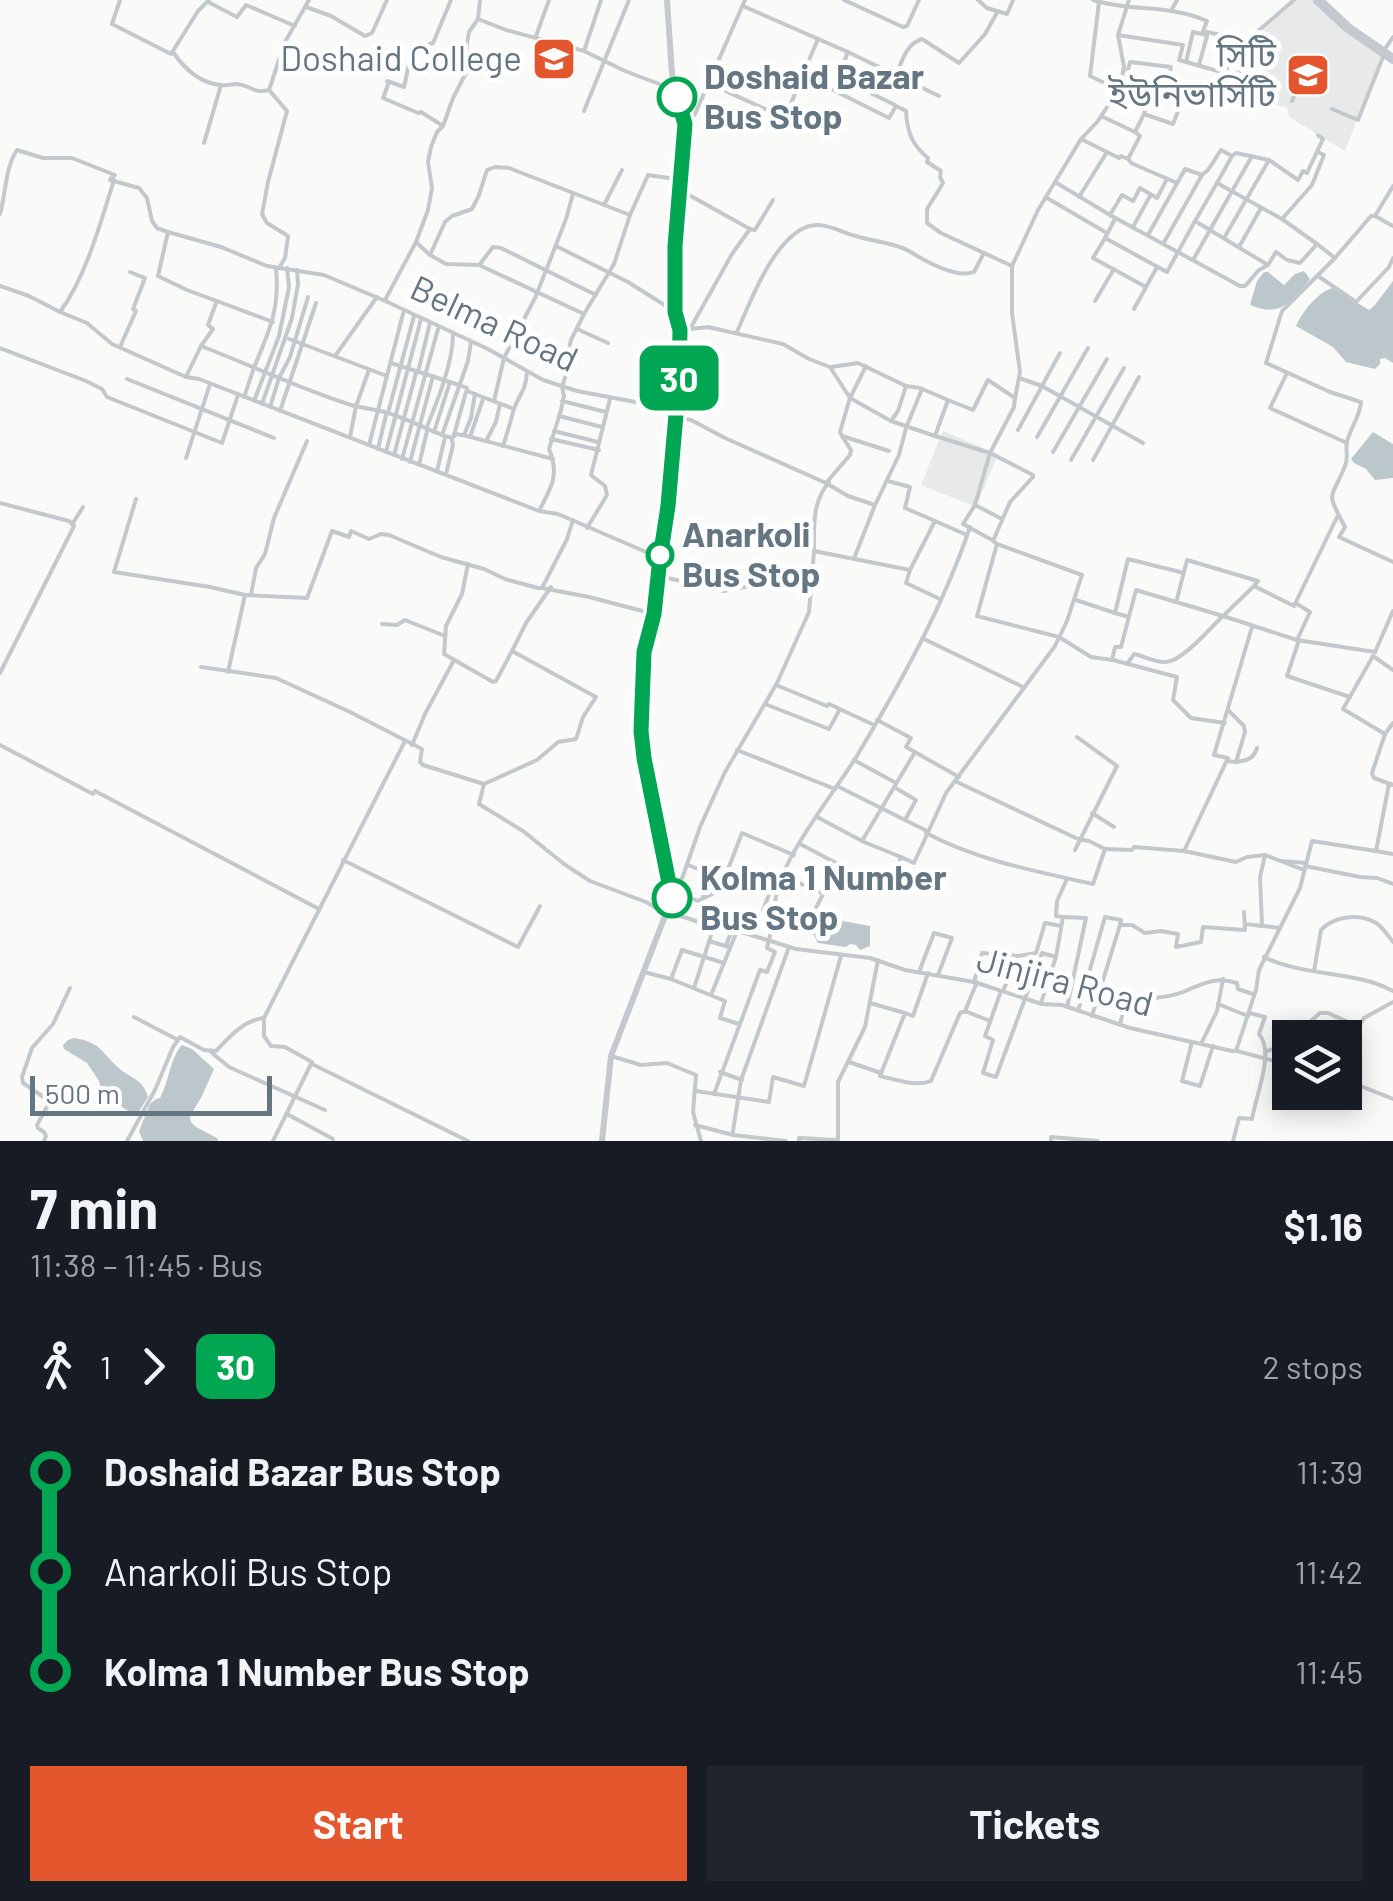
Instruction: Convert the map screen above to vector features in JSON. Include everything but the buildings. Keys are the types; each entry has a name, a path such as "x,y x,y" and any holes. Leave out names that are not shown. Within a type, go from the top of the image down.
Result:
{"highway":[{"path":"1318,0 1386,55"}],"main road":[{"path":"602,1141 610,1056 674,896 641,731 644,652 654,614 668,506 680,330 675,312 675,246 685,124 672,74 666,0"}],"street":[{"path":"120,0 112,24 173,52"},
{"path":"269,90 285,42 309,0"},
{"path":"306,6 364,36 372,34 387,0"},
{"path":"443,126 421,112 383,98 388,82 404,87 412,50 433,42 451,0"},
{"path":"385,301 428,210 432,188 428,162 434,138 468,69 469,32 478,18 480,0"},
{"path":"536,36 550,0"},
{"path":"584,51 602,0"},
{"path":"584,111 629,0"},
{"path":"844,0 903,27 919,0"},
{"path":"978,0 1006,14 1013,0"},
{"path":"1118,90 1124,66 1118,34 1130,0"},
{"path":"1172,9 1178,0"},
{"path":"1144,114 1173,124 1188,86 1225,94 1233,92 1248,42 1294,0"},
{"path":"173,52 208,1 238,18 246,4 296,26"},
{"path":"1118,90 1090,76 1096,1 1172,9 1207,21 1203,31 1207,34"},
{"path":"685,124 694,114 744,3 940,96"},
{"path":"896,75 906,52 914,42 922,40 959,63 985,34 998,11"},
{"path":"478,18 506,30 584,51 675,90"},
{"path":"1186,62 1193,32 1248,42"},
{"path":"1118,34 1184,44 1180,60 1236,80"},
{"path":"1199,66 1207,34"},
{"path":"1332,110 1358,120 1393,37"},
{"path":"1229,63 1226,62 1234,38"},
{"path":"708,83 784,118 818,39"},
{"path":"173,52 206,82 243,85 257,92 269,90"},
{"path":"848,52 838,77 906,111 914,147 941,172 943,184 927,210 927,223 1012,266"},
{"path":"817,817 914,862 946,794 1059,638 1082,575 995,542 963,524 975,505 990,453 1014,406 1019,353 1012,313 1012,266 1046,197 1081,139 1126,78 1130,62 1171,67 1166,89"},
{"path":"1229,63 1240,65"},
{"path":"1225,73 1229,63"},
{"path":"1292,101 1305,71"},
{"path":"803,74 808,72 813,80 888,118 896,106"},
{"path":"1126,78 1186,90"},
{"path":"204,143 221,85"},
{"path":"1135,132 1153,85"},
{"path":"0,348 86,380 102,389 107,397 222,443 274,322 278,268 285,258 288,236 262,214 287,110 269,90"},
{"path":"1101,116 1140,136 1128,159"},
{"path":"1046,197 1167,272 1232,156 1236,153 1269,160 1298,180 1323,139 1318,134"},
{"path":"1081,139 1177,183"},
{"path":"0,214 17,150 44,158 72,158 115,175 110,180"},
{"path":"1163,244 1220,150 1232,156"},
{"path":"1282,219 1312,185 1324,155 1317,151"},
{"path":"1079,197 1107,152"},
{"path":"1192,260 1252,156"},
{"path":"1224,238 1269,160"},
{"path":"430,255 445,222 472,209 488,170 495,166 630,215"},
{"path":"1148,236 1185,169 1202,175"},
{"path":"604,205 622,170"},
{"path":"1208,170 1232,192 1282,219 1335,258"},
{"path":"566,362 584,314 614,264 648,175 682,180"},
{"path":"60,312 105,216 115,178 110,180"},
{"path":"1146,288 1094,258 1122,195 1132,201 1140,188 1157,198 1167,178"},
{"path":"110,180 139,188 147,198 152,221 168,232 158,276 274,322"},
{"path":"1055,182 1240,286 1246,286 1276,252 1300,263 1317,244"},
{"path":"1393,186 1375,216 1282,311 1266,364 1361,402 1347,443 1347,462 1332,491 1332,503 1345,527 1339,538 1393,562"},
{"path":"680,190 755,230 773,200"},
{"path":"486,442 496,422 504,358 556,246 572,194"},
{"path":"1133,227 1151,194"},
{"path":"1239,247 1262,208"},
{"path":"1375,216 1393,226"},
{"path":"1195,221 1268,265"},
{"path":"737,332 778,252 806,226 821,225 897,245 923,262 964,274 974,272 984,253"},
{"path":"690,329 750,229"},
{"name":"Belma Road","path":"168,232 222,247 253,262 324,275 562,387 646,404 691,420 875,506"},
{"path":"416,242 446,264 479,265 584,314"},
{"path":"556,246 675,312"},
{"path":"479,265 493,247 507,250 596,296"},
{"path":"1318,276 1356,302 1393,258"},
{"path":"1134,308 1157,267"},
{"path":"254,401 279,336 288,287 287,268"},
{"path":"262,404 286,338 298,284 297,270"},
{"path":"1096,302 1114,270"},
{"path":"120,347 145,278 130,272"},
{"path":"0,286 88,323 104,339 186,377 538,511 558,514 660,558"},
{"path":"335,356 377,297"},
{"path":"270,407 308,298"},
{"path":"186,377 213,330 208,325 216,301"},
{"path":"280,410 316,303"},
{"path":"369,445 404,310"},
{"path":"378,449 414,315"},
{"path":"386,452 421,319"},
{"path":"394,456 430,323"},
{"path":"402,459 438,327"},
{"path":"680,330 708,327 737,332 784,344 830,368 858,363 906,386 973,410 988,380 1015,398"},
{"path":"577,329 608,343"},
{"path":"269,332 387,376"},
{"path":"419,465 453,334"},
{"path":"512,340 569,366 549,449 556,462 552,483 538,511"},
{"path":"437,471 446,440 443,436 472,342"},
{"path":"202,346 218,356 356,406 395,415 443,436 467,436 552,458"},
{"path":"1037,437 1088,348"},
{"path":"1018,430 1060,353"},
{"path":"1053,452 1107,360"},
{"path":"391,363 468,388 446,474"},
{"path":"826,483 850,455 840,430 866,366"},
{"path":"830,368 850,398 891,421 990,453 1033,475 1010,502 1002,519 978,616 1059,638 1091,656 1177,677 1173,700 1190,718 1225,724"},
{"path":"1071,460 1124,368"},
{"path":"350,437 369,370"},
{"path":"503,446 514,410 527,386 528,372"},
{"path":"1286,374 1270,408 1347,443"},
{"path":"410,462 433,376"},
{"path":"1094,460 1139,377"},
{"path":"1019,378 1042,386 1143,443"},
{"path":"127,379 274,438"},
{"path":"429,430 450,382"},
{"path":"186,458 210,384"},
{"path":"891,421 906,386"},
{"path":"854,557 899,455 922,389"},
{"path":"467,391 514,410"},
{"path":"467,436 475,394"},
{"path":"467,436 483,397"},
{"path":"587,528 608,495 605,486 591,475 610,399"},
{"path":"935,436 948,400"},
{"path":"562,402 608,412"},
{"path":"558,416 604,428"},
{"path":"554,432 600,442"},
{"path":"842,436 889,452"},
{"path":"551,439 599,450"},
{"path":"228,672 256,568 265,554 274,518 307,441"},
{"path":"888,481 910,488 905,508 967,535"},
{"path":"794,855 742,833 720,890 698,901 674,896 700,827 737,750 776,686 810,612 814,513 821,492 830,482 826,483"},
{"path":"136,499 114,572 248,595 307,598 332,531 350,536 351,531 369,539 381,534 388,536 505,579 654,614"},
{"path":"0,503 74,523"},
{"path":"975,505 1002,519"},
{"path":"0,673 83,507"},
{"path":"1297,604 1338,515"},
{"path":"542,588 573,520"},
{"path":"935,521 906,584 940,598"},
{"path":"838,864 811,918 763,910 780,876 876,723 922,638 954,574 970,527"},
{"path":"814,550 910,570"},
{"path":"1114,613 1128,559 1184,572"},
{"path":"1127,664 1134,654 1161,663 1186,652 1258,581 1188,560 1177,600"},
{"path":"468,564 462,594 446,626 444,654 493,682 550,588"},
{"path":"659,576 724,591 749,586 759,572 812,576"},
{"path":"784,572 784,586 811,590"},
{"path":"1254,586 1310,612 1287,676 1350,697"},
{"path":"1112,660 1115,647 1121,647 1136,590 1298,640 1374,654 1393,670"},
{"path":"1074,600 1129,617"},
{"path":"1386,734 1343,709 1393,612"},
{"path":"382,624 398,626 405,620 445,636"},
{"path":"1252,627 1214,755 1236,762 1248,761 1257,748"},
{"path":"922,638 1024,688"},
{"path":"202,667 276,678 423,750 420,762 426,767 484,784 537,760 558,742 576,739 582,717 596,697 512,651"},
{"path":"412,745 454,660"},
{"path":"776,686 911,738 906,747 957,779 1105,849 1184,851 1236,862 1265,856 1393,884"},
{"path":"764,704 830,730 840,709"},
{"path":"1228,710 1244,726 1236,762"},
{"path":"1376,851 1391,784 1374,778 1372,773 1393,724"},
{"path":"1075,850 1117,766 1077,737"},
{"path":"405,741 264,1018 262,1029 273,1046 285,1047 468,1141"},
{"path":"0,745 186,837 319,909"},
{"path":"737,750 836,788 955,849 986,859 1092,884 1105,849"},
{"path":"862,841 915,752"},
{"path":"854,760 916,800 905,820"},
{"path":"1184,851 1227,760"},
{"name":"Jinjira Road","path":"484,784 478,803 481,806 590,880 667,914 790,946 976,982 1120,1025 1272,1060"},
{"path":"1092,814 1114,828"},
{"path":"1236,1051 1264,957 1300,888 1312,842 1393,854"},
{"path":"800,844 877,882 886,883 894,878 901,857"},
{"path":"1262,925 1260,877 1265,856"},
{"path":"343,860 518,948 540,906"},
{"path":"688,865 712,875 703,898"},
{"path":"727,876 759,885 767,870 822,894"},
{"path":"714,1094 760,970 767,972 775,952 767,948 780,876"},
{"path":"1067,878 1056,916 1086,918 1067,1007"},
{"path":"710,879 723,885"},
{"path":"1120,924 1132,925 1145,933 1178,934 1176,947 1200,942 1203,926 1245,930 1244,912"},
{"path":"1041,1004 1056,957 1063,917"},
{"path":"1078,1011 1104,917 1122,920 1092,1016"},
{"path":"1314,971 1325,924 1358,917 1374,922 1393,942"},
{"path":"966,1011 982,953 1036,953 1045,923 1062,926"},
{"path":"1245,924 1280,928"},
{"path":"694,988 714,926"},
{"path":"711,994 734,930"},
{"path":"918,972 934,933 952,938 938,975"},
{"path":"709,941 728,947"},
{"path":"733,1135 742,1080 790,946"},
{"path":"671,980 682,950 724,963"},
{"path":"1018,956 985,1036 993,1040 983,1073 996,1077 1042,953 1056,957"},
{"path":"696,1091 769,1102 773,1077 804,1086 842,954"},
{"path":"1264,957 1287,967 1381,985 1393,991"},
{"path":"798,1141 838,1141 838,1082 865,1027 878,960"},
{"path":"644,972 725,1001 720,1018 739,1024"},
{"path":"870,1003 913,1016 928,973"},
{"path":"1120,1025 1126,998 1152,999 1181,993 1202,982 1223,980 1237,983 1238,989 1254,995"},
{"path":"1201,1044 1213,1023 1223,980"},
{"path":"44,1141 46,1136 37,1125 48,1100 22,1078 34,1044 53,1024 70,988"},
{"path":"1362,1021 1393,1002"},
{"path":"1218,1004 1264,1017 1259,1034 1264,1038 1266,1059 1252,1119 1239,1118 1232,1141"},
{"path":"850,1062 881,1073 880,1076 926,1084 932,1081 960,1013 966,1011 990,1021"},
{"path":"881,1073 905,1013"},
{"path":"1312,1020 1320,1013 1344,1020"},
{"path":"134,1016 178,1040 182,1038 211,1052 230,1067 325,1110"},
{"path":"211,1052 252,1020 264,1018"},
{"path":"127,1141 178,1040"},
{"path":"1192,1042 1182,1081 1200,1086 1213,1046"},
{"path":"1267,1050 1272,1049"},
{"path":"610,1056 641,1065 668,1063 692,1072 696,1076 693,1112 701,1141"},
{"path":"273,1141 312,1064"},
{"path":"720,1072 742,1080"},
{"path":"1362,1086 1393,1098"},
{"path":"287,1114 333,1139"},
{"path":"696,1125 733,1135 786,1141"},
{"path":"1051,1141 1098,1141"}],"shaded area":[{"name":"সিটি ইউনিভার্সিটি","path":"1296,0 1315,0 1381,56 1345,151 1289,117 1287,108 1236,93 1253,40"},
{"path":"1304,271 1310,279 1284,306 1270,310 1250,305 1264,272 1284,285"},
{"path":"1393,281 1393,363 1380,359 1375,369 1346,362 1333,347 1296,326 1311,303 1327,290 1333,288 1369,310"},
{"path":"943,431 998,454 976,507 921,485"},
{"path":"1373,432 1393,444 1393,478 1375,480 1351,459"},
{"path":"826,918 870,926 870,946 860,950 850,944 846,947 818,943 813,926"},
{"path":"74,1038 96,1046 143,1086 148,1097 136,1116 103,1095 87,1063 64,1049 63,1045"},
{"path":"182,1045 214,1069 190,1116 196,1127 218,1141 143,1141 139,1131 150,1104 160,1098"}],"bus line":[{"name":"30","path":"672,898 641,731 644,652 659,576 679,380 675,246 685,124 677,97"}],"place":[{"name":"Doshaid College","path":"554,59"},
{"name":"সিটি ইউনিভার্সিটি","path":"1308,75"},
{"name":"Doshaid Bazar Bus Stop","path":"677,97"},
{"name":"Anarkoli Bus Stop","path":"660,555"},
{"name":"Kolma 1 Number Bus Stop","path":"672,898"}]}
